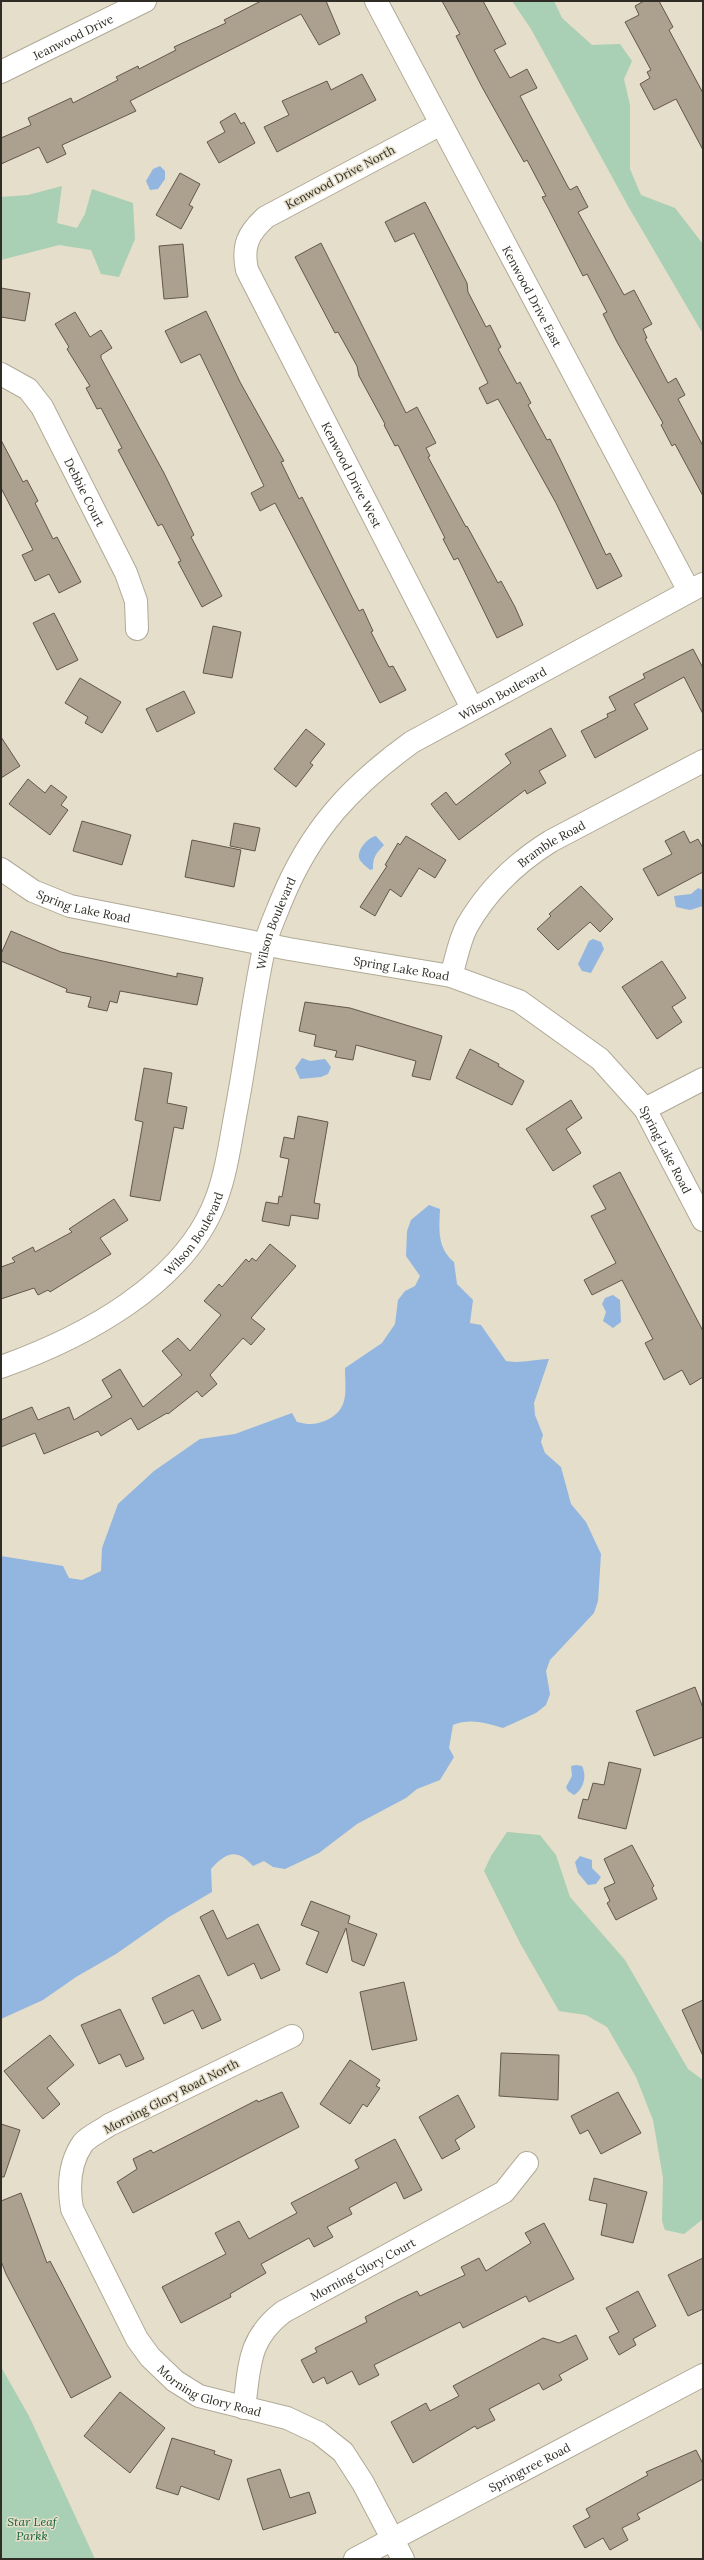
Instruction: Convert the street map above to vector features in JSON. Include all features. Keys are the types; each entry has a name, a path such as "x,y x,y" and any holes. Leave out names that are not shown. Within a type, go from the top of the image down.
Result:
{"street":[{"name":"Jeanwood Drive","path":"1,72 145,1"},
{"name":"Kenwood Drive East","path":"376,1 441,124 696,588"},
{"name":"Kenwood Drive North","path":"248,240 258,224 266,216 441,124"},
{"name":"Kenwood Drive West","path":"248,240 244,252 247,270 472,708"},
{"name":"Debbie Court","path":"1,374 28,389 42,407 126,573 136,601 137,629"},
{"name":"Wilson Boulevard","path":"1,1367 45,1351 88,1330 124,1307 174,1264 204,1223 216,1200 226,1161 266,944 296,867 332,812 379,766 412,742 472,708 696,588"},
{"name":"Bramble Road","path":"451,976 467,927 486,898 512,870 551,841 703,761"},
{"name":"Spring Lake Road","path":"1,869 33,891 70,906 266,944 451,976 519,1001 556,1026 600,1059 645,1109 703,1220"},
{"path":"645,1109 703,1079"},
{"name":"Morning Glory Road North","path":"70,2175 84,2142 109,2125 292,2036"},
{"name":"Morning Glory Court","path":"244,2408 252,2350 271,2321 282,2312 504,2192 527,2163"},
{"name":"Morning Glory Road","path":"70,2175 68,2191 72,2209 80,2230 137,2339 150,2357 175,2381 199,2396 288,2418 319,2433 343,2452 394,2538 403,2559"},
{"name":"Springtree Road","path":"355,2559 703,2375"}],"green space":[{"path":"512,1 554,1 562,18 592,45 620,44 632,61 624,79 630,105 630,169 641,195 675,208 703,244 703,334 628,206 531,29"},
{"path":"62,186 57,223 77,228 85,214 92,189 133,203 135,239 119,277 101,274 91,250 59,245 1,260 1,197 28,195"},
{"path":"507,1832 540,1835 556,1855 570,1897 625,1960 688,2069 703,2080 703,2219 684,2234 665,2230 662,2221 663,2178 653,2120 636,2077 607,2027 586,2015 559,2011 520,1943 484,1871 491,1856"},
{"name":"Star Leaf Parkk","path":"1,2367 29,2416 95,2559 1,2559"}],"water":[{"path":"160,166 165,171 165,179 158,189 150,190 146,181 153,169"},
{"path":"376,836 384,845 376,856 373,869 370,870 361,861 359,855 364,844"},
{"path":"698,888 703,890 703,906 690,910 676,907 674,896 691,894"},
{"path":"593,939 601,942 604,949 591,973 582,971 578,964 589,941"},
{"path":"302,1058 310,1061 325,1059 331,1067 328,1074 321,1077 300,1079 295,1068"},
{"path":"429,1205 440,1209 440,1238 444,1251 454,1262 457,1284 473,1300 470,1323 481,1325 506,1361 517,1362 549,1359 534,1403 535,1415 543,1435 541,1442 545,1453 561,1467 571,1504 586,1522 601,1554 598,1601 594,1613 550,1660 546,1671 550,1694 546,1705 536,1713 503,1728 484,1723 472,1722 453,1725 449,1748 454,1757 440,1780 417,1789 406,1798 357,1824 319,1853 285,1869 273,1867 264,1861 253,1866 242,1856 232,1854 227,1856 216,1863 211,1869 212,1892 169,1917 116,1954 76,1977 43,2000 1,2019 1,1556 63,1566 69,1578 82,1580 101,1571 102,1548 118,1504 154,1471 200,1439 235,1434 292,1413 297,1422 309,1424 323,1422 334,1416 340,1410 345,1398 345,1368 382,1343 395,1324 398,1300 405,1291 415,1286 420,1276 406,1256 407,1231 411,1220"},
{"path":"613,1295 620,1300 621,1322 613,1328 603,1321 606,1312 602,1304 605,1298"},
{"path":"571,1766 582,1766 584,1770 584,1782 574,1795 568,1791 566,1787 572,1776"},
{"path":"580,1856 592,1860 592,1868 601,1877 596,1884 588,1885 578,1873 575,1862"}],"building":[{"path":"261,1 326,1 340,34 319,45 301,14 130,101 136,111 62,145 66,154 47,163 39,147 1,164 1,138 31,125 28,118 71,98 73,103 118,80 116,77 138,66 139,69 176,50 174,47 226,23 224,20"},
{"path":"442,1 483,1 506,44 494,50 510,78 527,69 537,88 520,96 568,187 570,190 577,186 588,207 578,212 624,295 634,290 652,324 643,329 647,338 645,339 668,383 676,378 685,395 678,399 703,446 703,496 675,444 672,446 661,425 663,423 617,342 603,314 607,312 587,274 583,276 542,197 546,196 527,160 524,162 482,87 456,36 460,34"},
{"path":"644,1 659,1 673,27 669,30 703,93 703,150 676,99 654,110 640,84 650,78 647,72 651,70 625,22 639,15 635,6"},
{"path":"362,74 376,100 277,152 264,127 289,115 282,101 327,81 331,90"},
{"path":"235,113 241,124 244,122 255,143 219,163 207,142 225,132 220,122"},
{"path":"180,173 200,184 189,205 193,207 181,229 156,215"},
{"path":"425,202 467,283 468,292 486,327 490,325 501,347 498,349 517,384 520,382 531,403 528,405 547,440 550,439 606,555 610,553 622,576 597,589 556,503 498,399 487,404 479,388 488,383 414,233 395,242 385,222"},
{"path":"321,243 406,413 417,407 436,443 426,448 430,456 428,457 498,583 501,581 515,607 523,625 497,638 458,558 454,560 443,539 445,538 398,445 395,446 384,425 385,424 359,376 357,366 338,332 335,333 295,257"},
{"path":"183,244 188,297 164,299 159,246"},
{"path":"1,288 30,293 25,321 1,317"},
{"path":"206,311 240,382 284,461 281,462 299,499 302,497 359,611 363,609 373,631 371,632 389,667 393,666 406,690 380,703 275,503 260,511 251,493 264,486 200,354 181,363 165,331"},
{"path":"75,312 90,337 101,330 112,348 101,355 101,358 164,473 194,535 191,537 222,596 202,607 178,562 181,561 162,524 158,526 118,450 122,448 101,408 97,409 86,388 90,386 67,349 69,347 55,324"},
{"path":"1,440 23,482 27,480 38,501 35,503 53,539 57,537 81,582 59,593 49,574 35,581 22,555 33,550 1,488"},
{"path":"54,613 78,660 57,670 33,623"},
{"path":"213,626 241,632 232,678 203,673"},
{"path":"693,649 703,668 703,714 684,677 634,704 648,729 595,758 581,731 608,717 607,714 616,710 609,697 645,678 643,674"},
{"path":"80,678 121,702 102,733 85,723 88,717 65,703"},
{"path":"184,691 195,713 157,732 146,709"},
{"path":"551,728 566,756 539,771 546,783 527,794 525,790 459,840 431,804 446,792 456,805 511,763 505,754"},
{"path":"306,729 325,744 310,763 313,765 296,787 274,769"},
{"path":"1,737 20,766 1,778"},
{"path":"28,779 45,793 51,785 67,797 61,805 68,810 50,835 9,804"},
{"path":"82,821 131,835 122,865 73,851"},
{"path":"234,823 260,828 255,851 230,846"},
{"path":"684,831 690,843 698,839 703,848 703,872 658,896 643,869 672,854 665,841"},
{"path":"406,836 446,860 435,878 419,868 401,897 390,889 375,916 360,907 387,866 385,865 398,843 400,845"},
{"path":"192,840 241,850 234,887 185,877"},
{"path":"581,886 613,919 600,932 590,922 558,950 537,929 551,916 549,914"},
{"path":"11,931 61,952 177,977 177,973 203,978 197,1005 120,991 117,1003 110,1001 107,1011 88,1007 91,997 66,992 67,989 1,961 1,954"},
{"path":"662,961 686,998 672,1007 682,1022 657,1039 622,987"},
{"path":"305,1002 350,1008 442,1036 430,1080 412,1076 416,1061 356,1045 353,1060 335,1057 337,1051 314,1046 316,1035 299,1031"},
{"path":"470,1049 499,1064 498,1066 524,1081 512,1105 456,1078"},
{"path":"144,1068 172,1073 167,1103 187,1107 183,1129 174,1127 160,1201 130,1196 143,1122 135,1120"},
{"path":"571,1100 582,1118 566,1129 581,1153 553,1171 526,1129"},
{"path":"298,1116 328,1122 314,1203 320,1204 318,1219 291,1215 289,1226 262,1221 266,1202 278,1204 279,1196 282,1197 289,1159 280,1157 284,1137 294,1139"},
{"path":"620,1172 703,1331 703,1377 690,1385 682,1370 664,1380 645,1343 653,1339 622,1280 592,1295 584,1280 616,1263 591,1216 606,1209 593,1186"},
{"path":"114,1199 128,1220 100,1238 111,1254 50,1292 48,1290 38,1295 34,1288 1,1299 1,1267 15,1262 12,1258 33,1247 35,1252 72,1232 69,1229"},
{"path":"270,1244 296,1266 251,1318 265,1329 251,1345 243,1338 210,1375 217,1384 202,1397 197,1391 168,1414 167,1413 138,1430 131,1418 101,1436 98,1431 44,1454 35,1433 1,1447 1,1420 32,1407 38,1420 69,1407 74,1420 112,1397 102,1380 120,1369 143,1407 182,1375 162,1351 178,1338 190,1351 221,1315 204,1301 219,1284 222,1287 246,1259 249,1262 252,1258 256,1261"},
{"path":"695,1687 703,1708 703,1737 654,1756 636,1711"},
{"path":"609,1762 641,1769 626,1829 578,1818 583,1799 588,1800 593,1783 604,1785"},
{"path":"632,1845 654,1886 652,1888 657,1899 616,1920 607,1903 610,1901 604,1888 615,1883 604,1859"},
{"path":"311,1901 350,1916 348,1923 377,1934 364,1966 352,1961 346,1928 327,1973 306,1964 319,1932 301,1925"},
{"path":"213,1910 227,1939 258,1924 280,1970 261,1979 254,1963 228,1976 200,1917"},
{"path":"199,1975 221,2020 202,2029 193,2010 164,2024 152,1998"},
{"path":"404,1982 417,2040 372,2050 360,1992"},
{"path":"703,2000 703,2056 682,2010"},
{"path":"120,2009 144,2059 126,2067 120,2054 99,2064 81,2025"},
{"path":"50,2035 74,2065 47,2088 60,2104 43,2119 4,2071"},
{"path":"501,2053 559,2055 558,2100 499,2096"},
{"path":"350,2060 380,2080 376,2086 380,2088 367,2107 363,2104 350,2124 320,2104"},
{"path":"282,2092 299,2127 133,2213 117,2182 137,2169 133,2159 151,2150 153,2153 257,2100 258,2102"},
{"path":"618,2092 641,2133 601,2154 588,2130 580,2134 571,2116"},
{"path":"458,2095 475,2127 455,2140 460,2149 442,2159 419,2117"},
{"path":"1,2124 20,2130 4,2177 1,2177"},
{"path":"395,2139 422,2190 404,2199 396,2182 349,2208 352,2214 327,2227 333,2237 314,2247 309,2238 261,2264 266,2273 230,2294 231,2297 181,2323 162,2287 226,2254 215,2233 239,2221 249,2239 297,2213 291,2203 359,2168 355,2160"},
{"path":"594,2178 647,2192 633,2243 601,2235 607,2204 589,2200"},
{"path":"21,2193 47,2263 50,2261 111,2377 71,2398 6,2274 1,2261 1,2201"},
{"path":"544,2223 574,2279 529,2302 526,2296 463,2328 460,2322 374,2365 379,2375 359,2385 352,2371 327,2384 324,2377 313,2383 301,2360 317,2352 315,2348 367,2322 365,2317 398,2300 417,2291 420,2296 465,2275 461,2267 479,2258 486,2271 531,2243 525,2233"},
{"path":"703,2258 703,2309 688,2316 668,2275"},
{"path":"638,2291 656,2326 633,2339 636,2345 619,2355 609,2337 619,2332 606,2308"},
{"path":"576,2335 588,2359 559,2375 562,2380 543,2390 539,2383 489,2409 495,2420 477,2429 475,2426 413,2463 391,2422 426,2403 430,2411 459,2396 453,2386 543,2338 559,2343"},
{"path":"120,2392 165,2428 130,2473 84,2436"},
{"path":"172,2438 215,2451 214,2454 232,2460 219,2500 181,2486 178,2495 156,2488"},
{"path":"696,2450 703,2464 703,2479 637,2514 640,2519 622,2528 628,2540 610,2550 603,2538 585,2548 573,2526 590,2517 586,2509 648,2475 646,2472"},
{"path":"280,2469 290,2498 309,2492 316,2513 263,2530 247,2479"}]}
